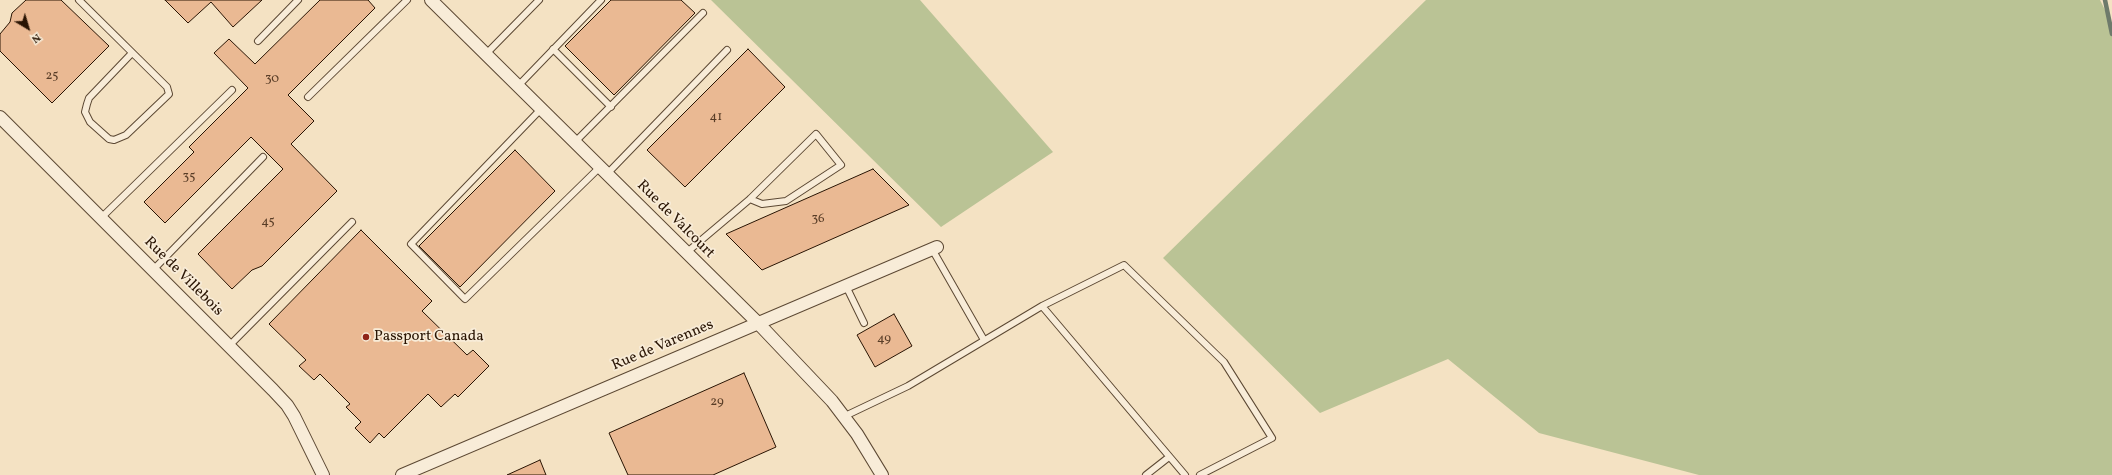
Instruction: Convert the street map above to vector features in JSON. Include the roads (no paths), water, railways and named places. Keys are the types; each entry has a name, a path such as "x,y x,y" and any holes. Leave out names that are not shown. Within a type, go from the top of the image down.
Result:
{"street":[{"name":"Rue de Valcourt","path":"434,1 574,142 758,323 832,401 845,416 882,475"},
{"name":"Rue de Villebois","path":"0,116 287,405 324,475"},
{"name":"Rue de Varennes","path":"402,475 935,248"}],"lane":[{"path":"79,0 167,87 169,94 126,135 114,140 109,139 90,122 85,112 87,104 89,98 132,53"},
{"path":"258,41 298,0"},
{"path":"308,97 407,0"},
{"path":"486,54 539,0"},
{"path":"518,86 601,0"},
{"path":"574,142 611,107 702,14"},
{"path":"553,50 611,107"},
{"path":"542,109 411,244 465,299 603,170 727,50"},
{"path":"101,218 232,90"},
{"path":"686,253 750,199 816,134 841,165 786,202 762,204 750,199"},
{"path":"153,270 263,157"},
{"path":"229,346 352,222"},
{"path":"935,248 984,340"},
{"path":"845,416 908,386 1042,306 1124,265 1224,362 1272,438 1200,475"},
{"path":"846,286 864,323"},
{"path":"1042,306 1185,475"},
{"path":"1146,475 1169,456"}],"waterway":[{"path":"2105,0 2112,34"}],"place":[{"name":"Passport Canada","path":"366,337"}]}
